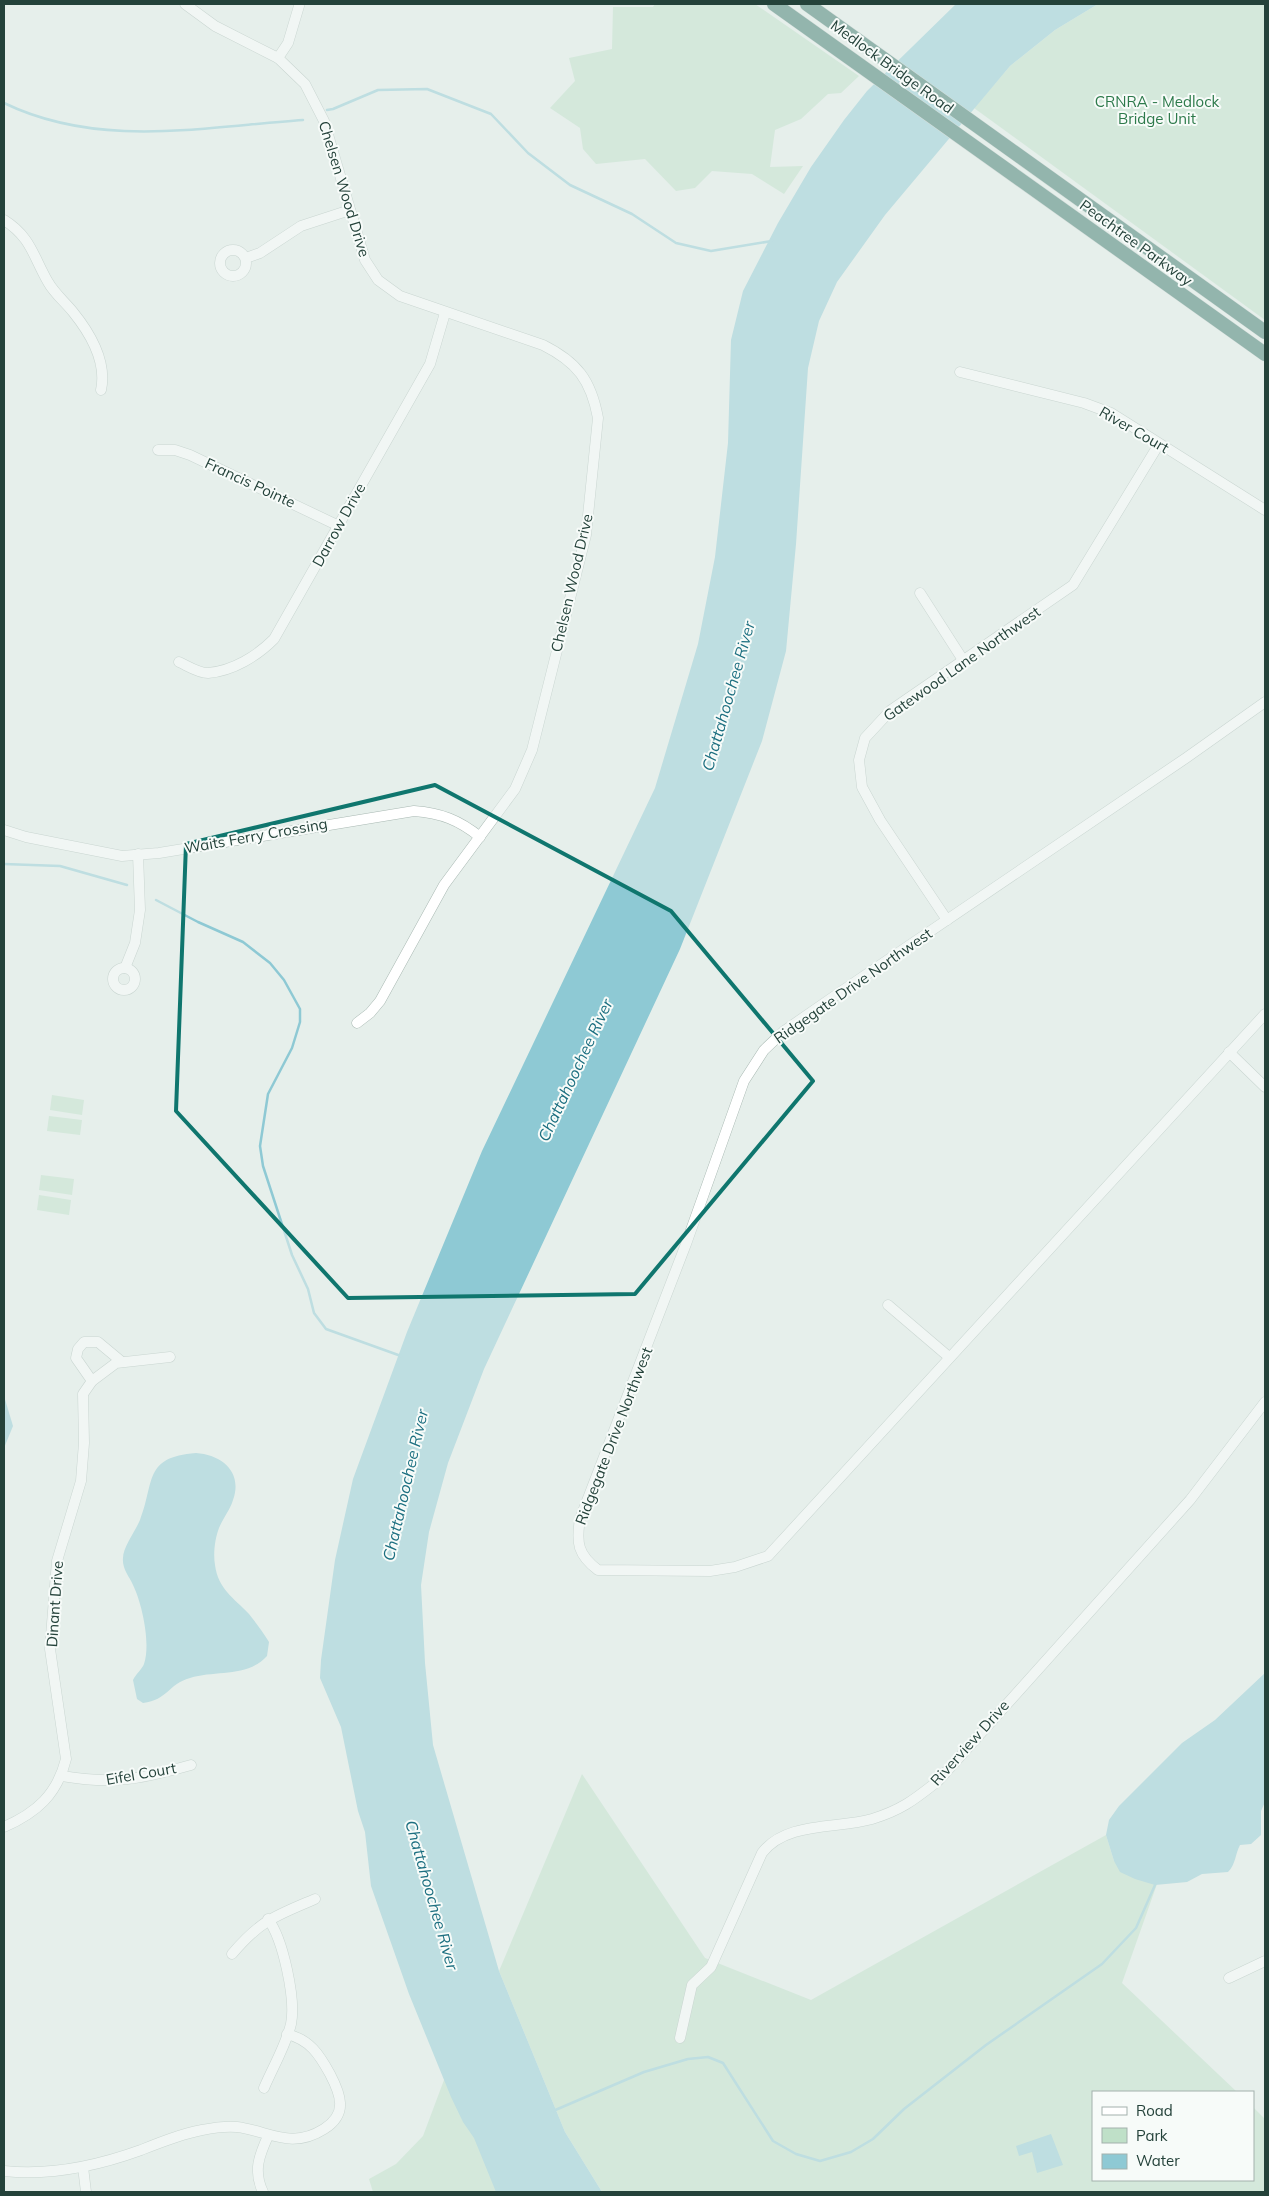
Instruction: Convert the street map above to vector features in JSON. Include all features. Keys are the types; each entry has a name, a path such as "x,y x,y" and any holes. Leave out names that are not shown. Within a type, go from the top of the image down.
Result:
{"highway":[{"name":"Medlock Bridge Road","path":"774,4 989,157"},
{"name":"Medlock Bridge Road","path":"807,4 1000,142"},
{"name":"Peachtree Parkway","path":"1000,142 1265,332"},
{"name":"Peachtree Parkway","path":"989,157 1265,354"}],"street":[{"name":"Chelsen Wood Drive","path":"185,4 214,26 278,58 305,84 318,106 365,260 378,280 400,296 543,345 561,354 575,366 586,381 594,399 598,418 586,535 532,750 515,790 435,900 380,1001 370,1013 357,1023"},
{"path":"278,58 288,43 299,6"},
{"path":"246,258 260,253 301,226 350,210"},
{"path":"4,220 17,228 30,245 49,284 75,314 92,342 103,367 101,390"},
{"name":"Darrow Drive","path":"179,662 197,671 208,673 241,663 264,649 282,628 430,364 438,344 445,313"},
{"name":"River Court","path":"960,372 1084,403 1111,413 1265,510"},
{"name":"Gatewood Lane Northwest","path":"948,920 869,802 862,787 860,760 865,738 891,710 1073,585 1159,444"},
{"name":"Francis Pointe","path":"158,450 175,450 190,455 339,526"},
{"path":"920,593 964,660"},
{"name":"Ridgegate Drive Northwest","path":"1265,702 784,1031 764,1050 744,1080 689,1236 580,1519 578,1544 589,1564 598,1570 710,1571 736,1567 768,1556 949,1357 1029,1273 1228,1052 1265,1014"},
{"name":"Waits Ferry Crossing","path":"4,830 26,837 122,856 414,811 449,817 465,825 480,837"},
{"name":"Waits Ferry Crossing","path":"4,837 26,837"},
{"path":"125,968 135,943 140,910 138,854"},
{"path":"1228,1052 1265,1087"},
{"path":"888,1305 949,1357"},
{"path":"122,1362 98,1342 84,1342 78,1349 76,1358 92,1381 116,1363 170,1357"},
{"name":"Dinant Drive","path":"4,1827 28,1816 49,1796 62,1776 66,1759 50,1649 57,1561 81,1481 84,1443 83,1394 92,1381"},
{"name":"Riverview Drive","path":"680,2038 692,1985 711,1967 762,1853 768,1844 787,1834 871,1820 904,1808 938,1782 1178,1515 1265,1402"},
{"name":"Eifel Court","path":"62,1776 94,1782 120,1781 191,1765"},
{"path":"232,1954 250,1932 268,1919 315,1899"},
{"path":"264,2088 287,2034 292,2014 289,1982 279,1942 268,1919"},
{"path":"1229,1978 1265,1961"},
{"path":"4,2171 44,2173 83,2167 142,2150 163,2140 174,2139 203,2130 236,2127 288,2140 312,2135 334,2121 341,2108 338,2089 318,2053 305,2041 287,2034"},
{"path":"263,2192 259,2184 256,2164 268,2136"},
{"path":"83,2167 86,2192"}],"highlighted area":[{"path":"435,785 671,911 813,1081 635,1294 348,1298 176,1111 186,844"}],"green space":[{"path":"655,4 755,4 859,76 841,93 828,94 801,119 775,130 770,167 803,166 784,194 752,174 712,171 695,188 676,191 645,159 596,164 583,149 580,128 550,108 575,81 569,58 612,49 613,7 653,7"},
{"name":"CRNRA - Medlock Bridge Unit","path":"1098,4 1265,4 1265,320 974,108 1010,66 1055,30"},
{"path":"52,1095 84,1100 82,1115 50,1110"},
{"path":"49,1116 82,1120 80,1135 47,1131"},
{"path":"41,1175 74,1179 72,1195 39,1190"},
{"path":"39,1195 71,1200 69,1215 37,1210"},
{"path":"582,1774 705,1958 811,2000 1106,1835 1114,1861 1157,1884 1122,1983 1236,2091 1092,2091 1092,2181 1254,2181 1254,2108 1265,2119 1265,2192 602,2192 565,2132 499,1971"},
{"path":"456,2048 513,2192 373,2192 369,2179 396,2164 423,2136"}],"water":[{"name":"Chattahoochee River","path":"956,4 1098,4 1055,30 1010,66 885,215 837,282 819,321 808,368 796,544 786,651 762,741 680,949 484,1369 448,1463 429,1532 421,1585 425,1663 433,1745 499,1971 565,2132 602,2192 496,2192 474,2138 463,2122 451,2097 409,1994 371,1886 365,1832 358,1811 341,1727 320,1678 335,1560 353,1479 407,1332 482,1151 655,788 698,644 715,557 728,443 731,340 743,291 778,223 811,167 844,120 867,91"},
{"path":"4,1396 13,1426 4,1448"},
{"path":"205,1454 222,1461 233,1473 235,1490 232,1504 221,1524 215,1541 215,1565 219,1581 223,1587 249,1614 269,1642 267,1656 259,1663 241,1671 190,1678 177,1684 158,1699 143,1703 137,1699 133,1680 144,1664 146,1635 140,1602 124,1566 124,1554 127,1544 140,1520 150,1483 159,1466 179,1455"},
{"path":"1265,1673 1265,1802 1261,1811 1261,1835 1251,1844 1240,1845 1233,1866 1228,1872 1202,1874 1187,1882 1155,1885 1120,1872 1114,1861 1106,1835 1109,1820 1119,1806 1182,1743 1215,1720"},
{"path":"1051,2134 1063,2165 1037,2173 1032,2152 1019,2156 1016,2146"}],"waterway":[{"path":"327,110 378,90 427,89 491,114 528,153 570,185 632,214 676,243 711,251 772,241"},
{"path":"4,103 40,117 77,126 114,130 189,130 303,120"},
{"path":"4,864 60,866 127,885"},
{"path":"156,900 198,922 243,942 270,963 284,980 300,1009 300,1022 292,1048 268,1094 260,1146 263,1166 292,1255 308,1289 314,1313 326,1329 401,1356"},
{"path":"553,2111 644,2072 688,2059 708,2057 723,2063 773,2141 796,2154 820,2161 851,2152 873,2139 904,2109 986,2045 1102,1964 1136,1928 1155,1885"}]}
